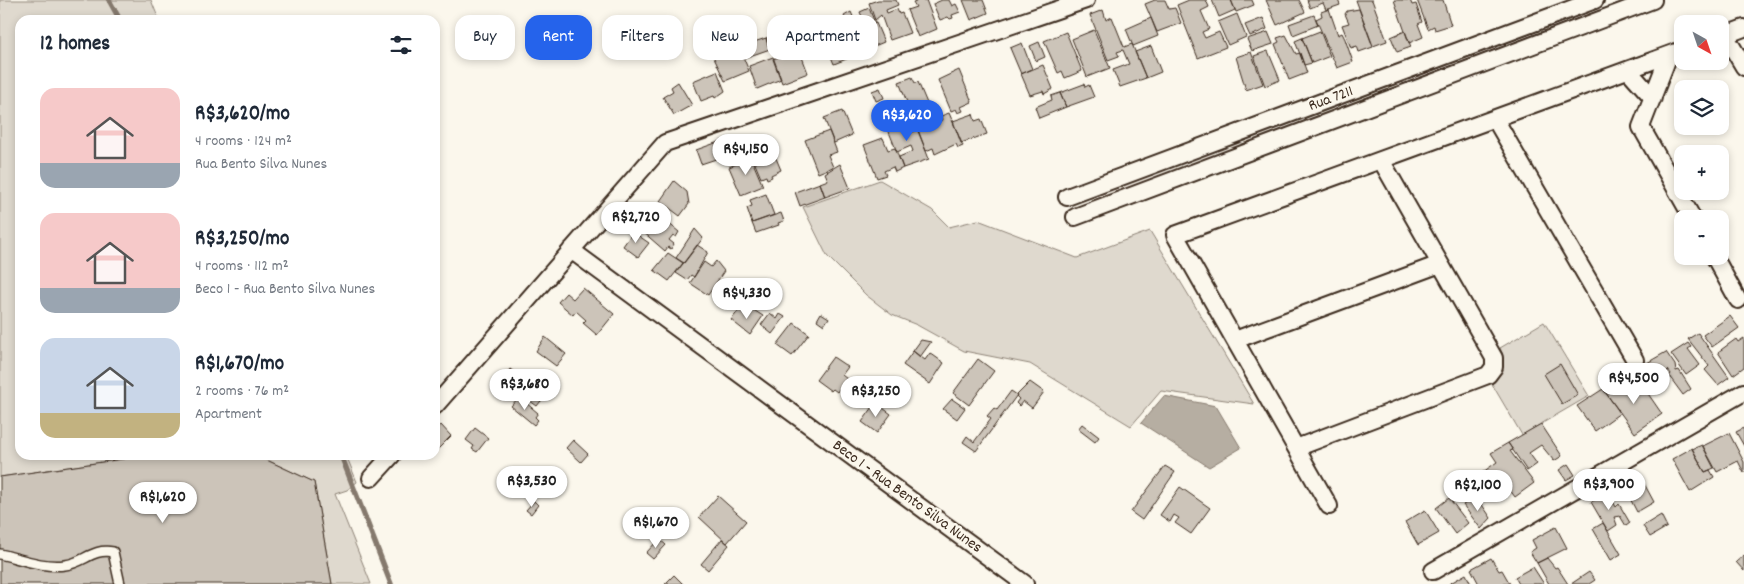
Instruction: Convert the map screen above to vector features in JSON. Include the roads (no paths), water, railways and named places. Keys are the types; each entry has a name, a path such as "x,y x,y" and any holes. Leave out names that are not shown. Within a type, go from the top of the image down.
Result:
{"street":[{"path":"440,400 665,143 1086,0"},
{"name":"Rua 7211","path":"1067,197 1595,0"},
{"path":"1075,217 1654,0"},
{"path":"1729,34 1744,28"},
{"path":"1729,45 1744,67"},
{"path":"1329,506 1175,235 1674,54"},
{"path":"1674,57 1653,98 1641,128 1688,210"},
{"path":"1628,70 1653,98"},
{"path":"1495,119 1635,360"},
{"path":"1296,448 1488,375 1494,367 1494,358 1381,160"},
{"name":"Beco 1 - Rua Bento Silva Nunes","path":"571,250 1025,584"},
{"path":"1235,340 1440,264"},
{"path":"1719,265 1738,300"},
{"path":"1434,571 1744,392"},
{"path":"371,478 387,460"}],"lane":[{"path":"0,554 49,566 67,565 102,550 113,552 120,584"}],"waterway":[{"path":"109,0 117,15"},
{"path":"343,460 391,584"}]}
